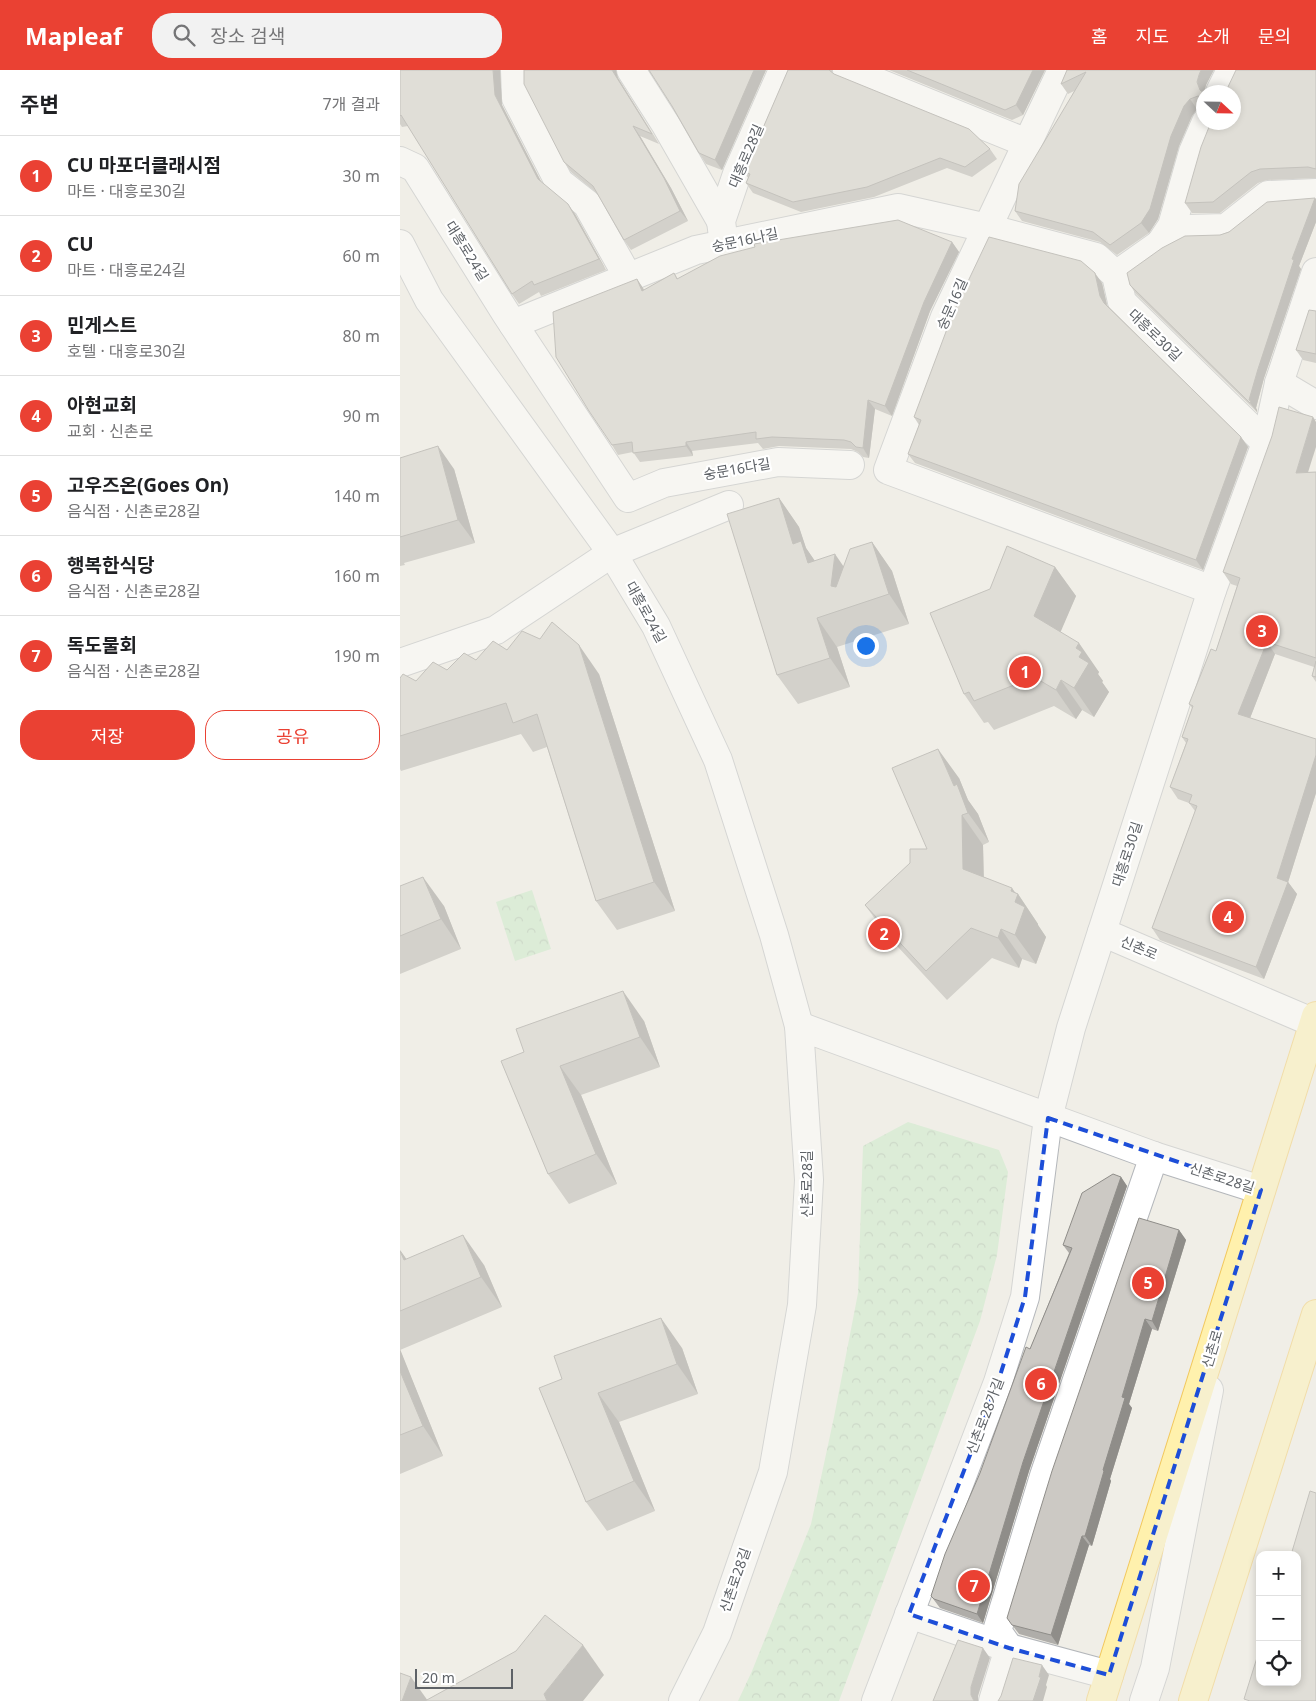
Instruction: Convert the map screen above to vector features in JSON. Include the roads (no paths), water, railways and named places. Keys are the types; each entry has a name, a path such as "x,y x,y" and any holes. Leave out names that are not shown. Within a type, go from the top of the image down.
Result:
{"main road":[{"name":"신촌로","path":"1101,1701 1315,1019"},
{"path":"1193,1701 1316,1314"}],"street":[{"path":"515,70 516,98 558,182 587,204 628,277"},
{"path":"631,70 666,125 722,233"},
{"name":"대흥로28길","path":"722,233 737,174 783,70"},
{"path":"847,70 1027,143"},
{"name":"숭문16길","path":"1062,70 945,317 888,470 1212,590"},
{"path":"1224,85 1231,70"},
{"path":"1160,244 1172,226 1193,152 1203,130"},
{"name":"대흥로24길","path":"400,161 415,168 513,324 628,498"},
{"path":"987,228 1096,257 1116,275 1160,244 1187,229 1226,228 1268,195 1316,193"},
{"name":"숭문16나길","path":"513,324 696,250 722,233 898,208 987,228"},
{"name":"대흥로24길","path":"400,244 429,300 612,553 656,626 718,760 774,935 799,1026"},
{"name":"대흥로30길","path":"1048,1118 1071,1028 1212,590 1266,443 1279,383 1316,272"},
{"name":"대흥로30길","path":"1116,275 1122,302 1266,443"},
{"path":"1279,383 1316,405"},
{"name":"숭문16다길","path":"628,498 664,483 778,462 850,465"},
{"path":"400,664 496,630 612,553 729,505"},
{"name":"신촌로","path":"1102,932 1315,1019"},
{"name":"신촌로28길","path":"683,1701 717,1633 773,1472 802,1305 809,1180 799,1026 1154,1156 1262,1190"},
{"name":"신촌로28가길","path":"876,1701 998,1382 1025,1297 1048,1118"},
{"path":"1009,1648 997,1631 1044,1476 1154,1156"},
{"path":"1144,1701 1155,1668 1225,1307"},
{"path":"909,1614 1009,1648 1110,1675"},
{"path":"993,1701 1009,1648"}],"place":[{"name":"민게스트","path":"1262,631"},
{"name":"CU 마포더클래시점","path":"1025,672"},
{"name":"아현교회","path":"1228,917"},
{"name":"CU","path":"884,934"},
{"name":"고우즈온(Goes On)","path":"1148,1283"},
{"name":"행복한식당","path":"1041,1384"},
{"name":"독도물회","path":"974,1586"}]}
